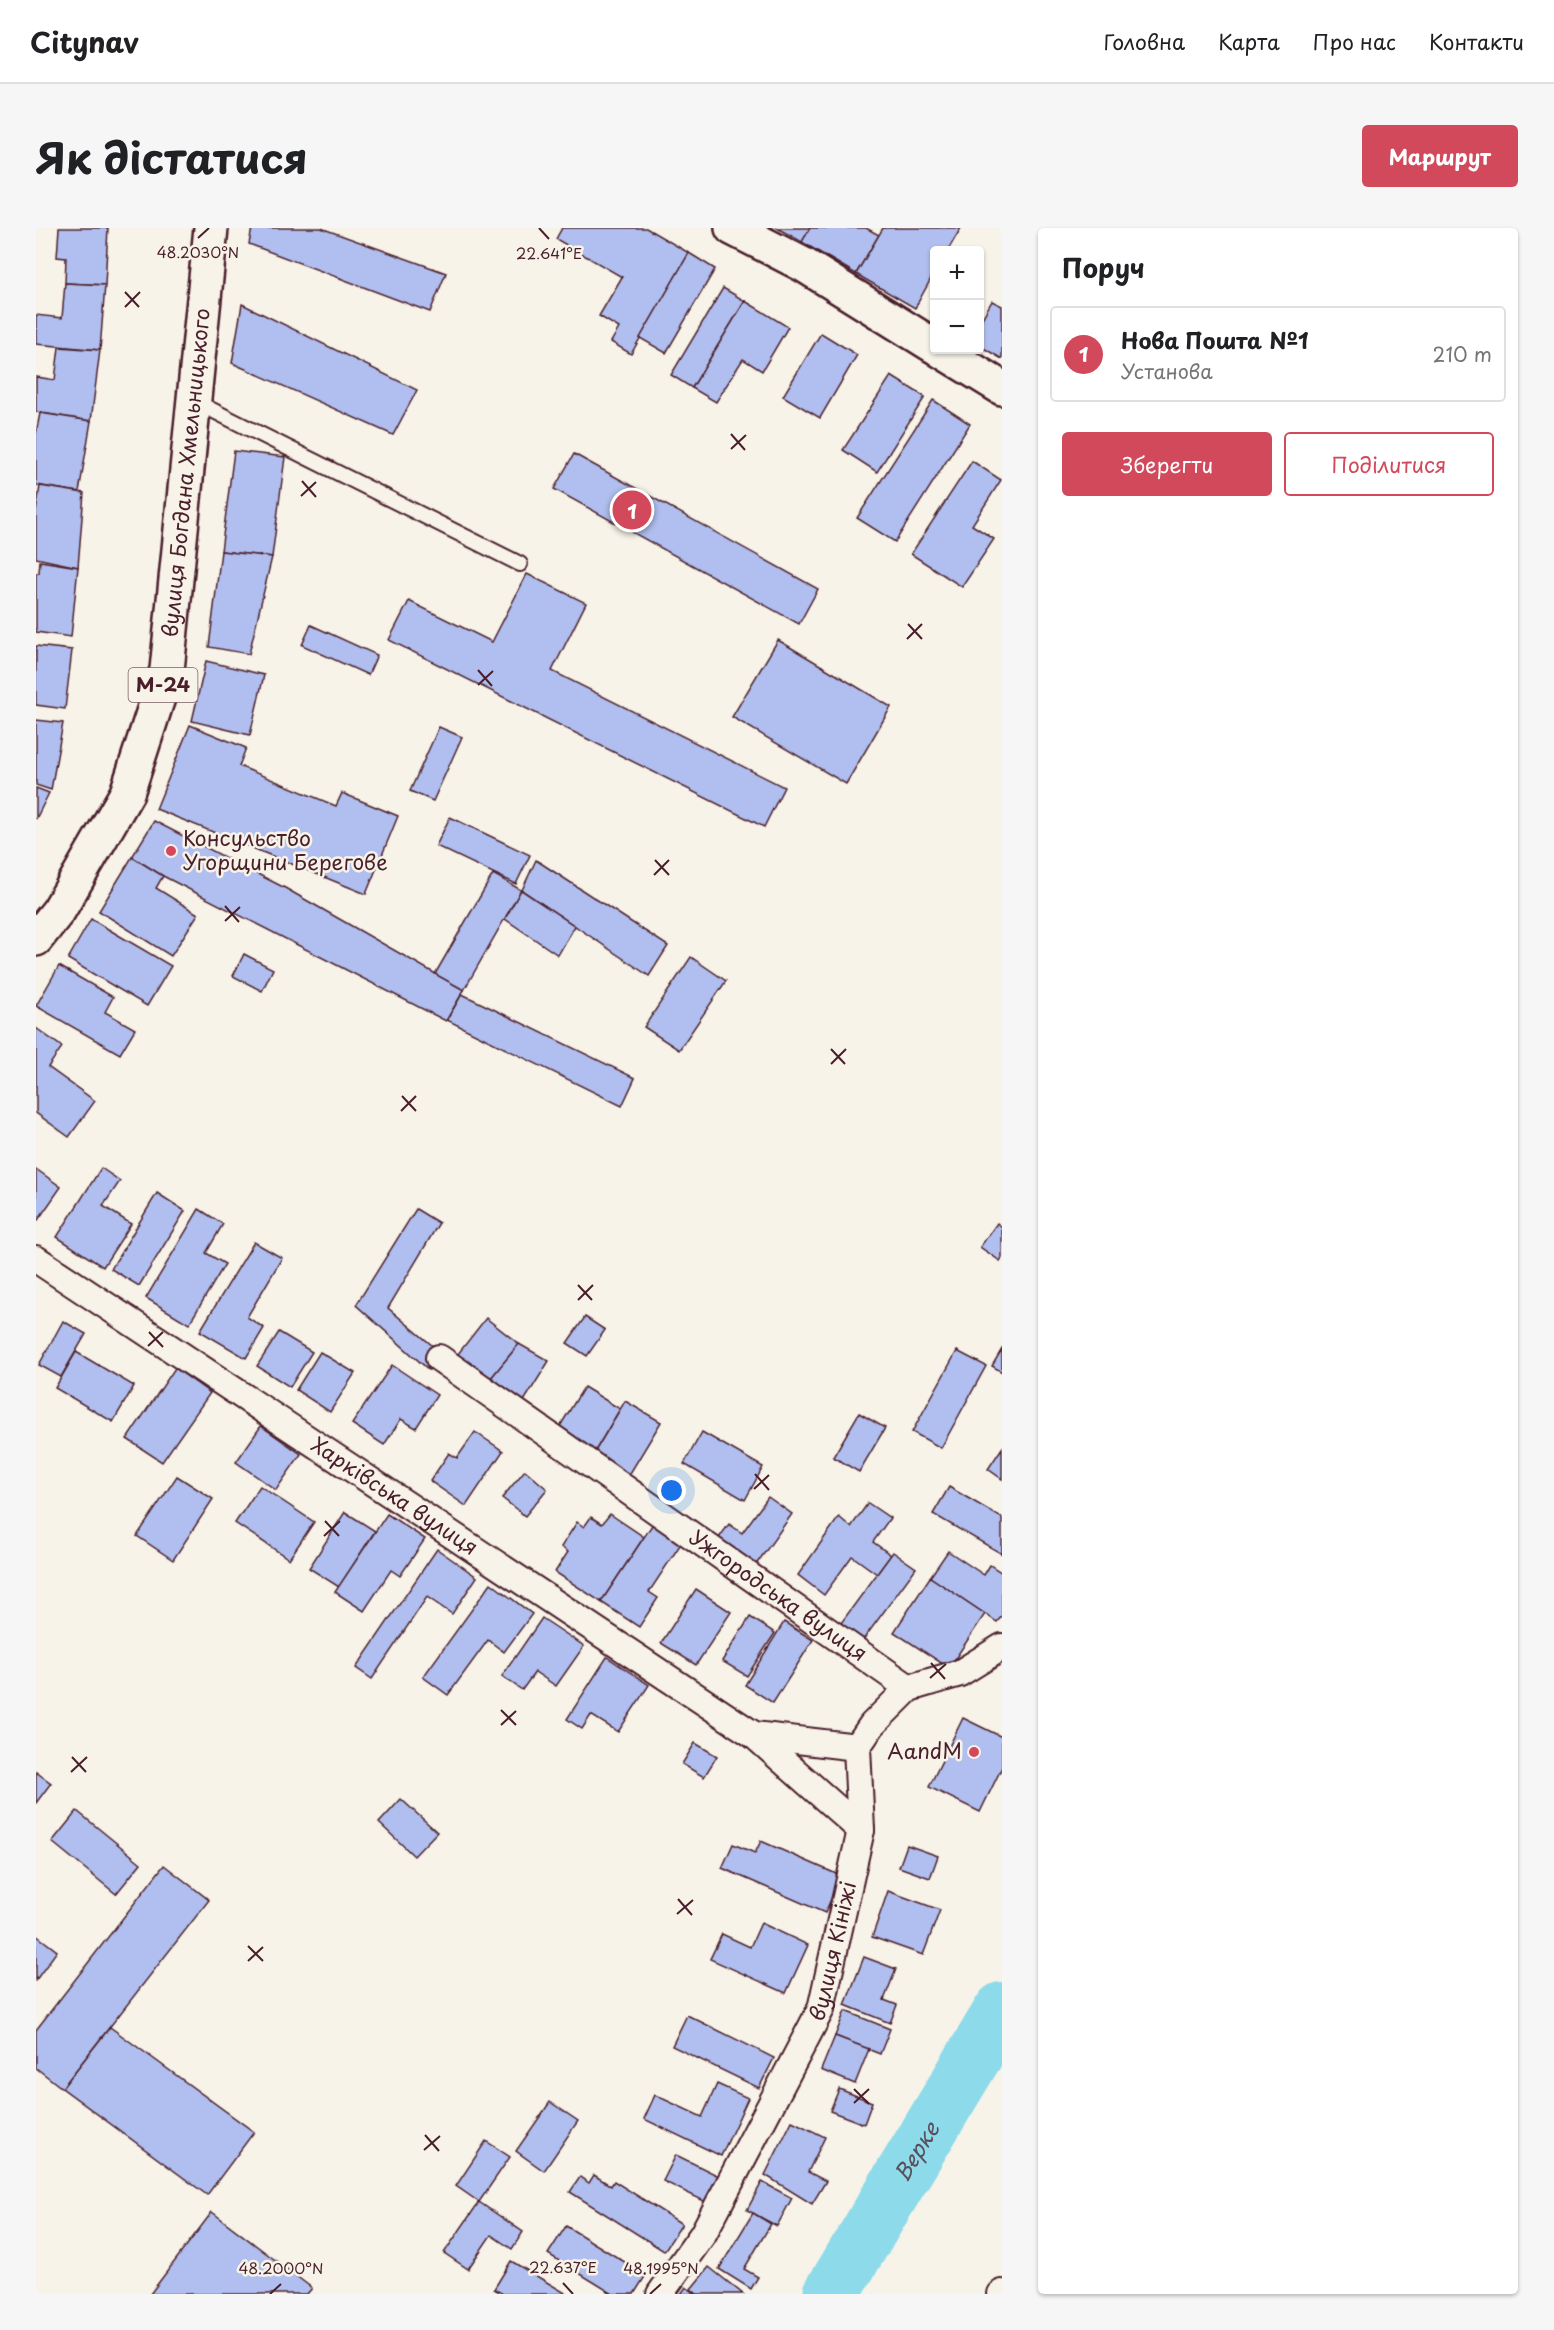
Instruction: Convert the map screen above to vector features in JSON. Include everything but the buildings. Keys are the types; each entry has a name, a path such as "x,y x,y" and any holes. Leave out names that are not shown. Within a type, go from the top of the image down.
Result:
{"main road":[{"name":"вулиця Богдана Хмельницького","path":"36,939 59,910 127,792 168,670 211,228"},
{"path":"732,228 804,265 930,344"},
{"path":"947,354 1002,388"}],"street":[{"name":"Харківська вулиця","path":"36,1259 754,1735 861,1830"},
{"name":"Ужгородська вулиця","path":"439,1358 909,1688"},
{"path":"857,1747 872,1725 909,1688 960,1673 1002,1647"},
{"name":"Харківська вулиця","path":"754,1735 857,1747"},
{"name":"вулиця Кініжі","path":"660,2294 703,2234 821,2009 861,1830 857,1747"}],"lane":[{"path":"194,401 520,564"}],"waterway":[{"name":"Верке","path":"831,2294 1002,2010"}],"place":[{"name":"Нова Пошта №1","path":"632,510"},
{"name":"Консульство Угорщини Берегове","path":"171,851"},
{"name":"AandM","path":"974,1752"}]}
